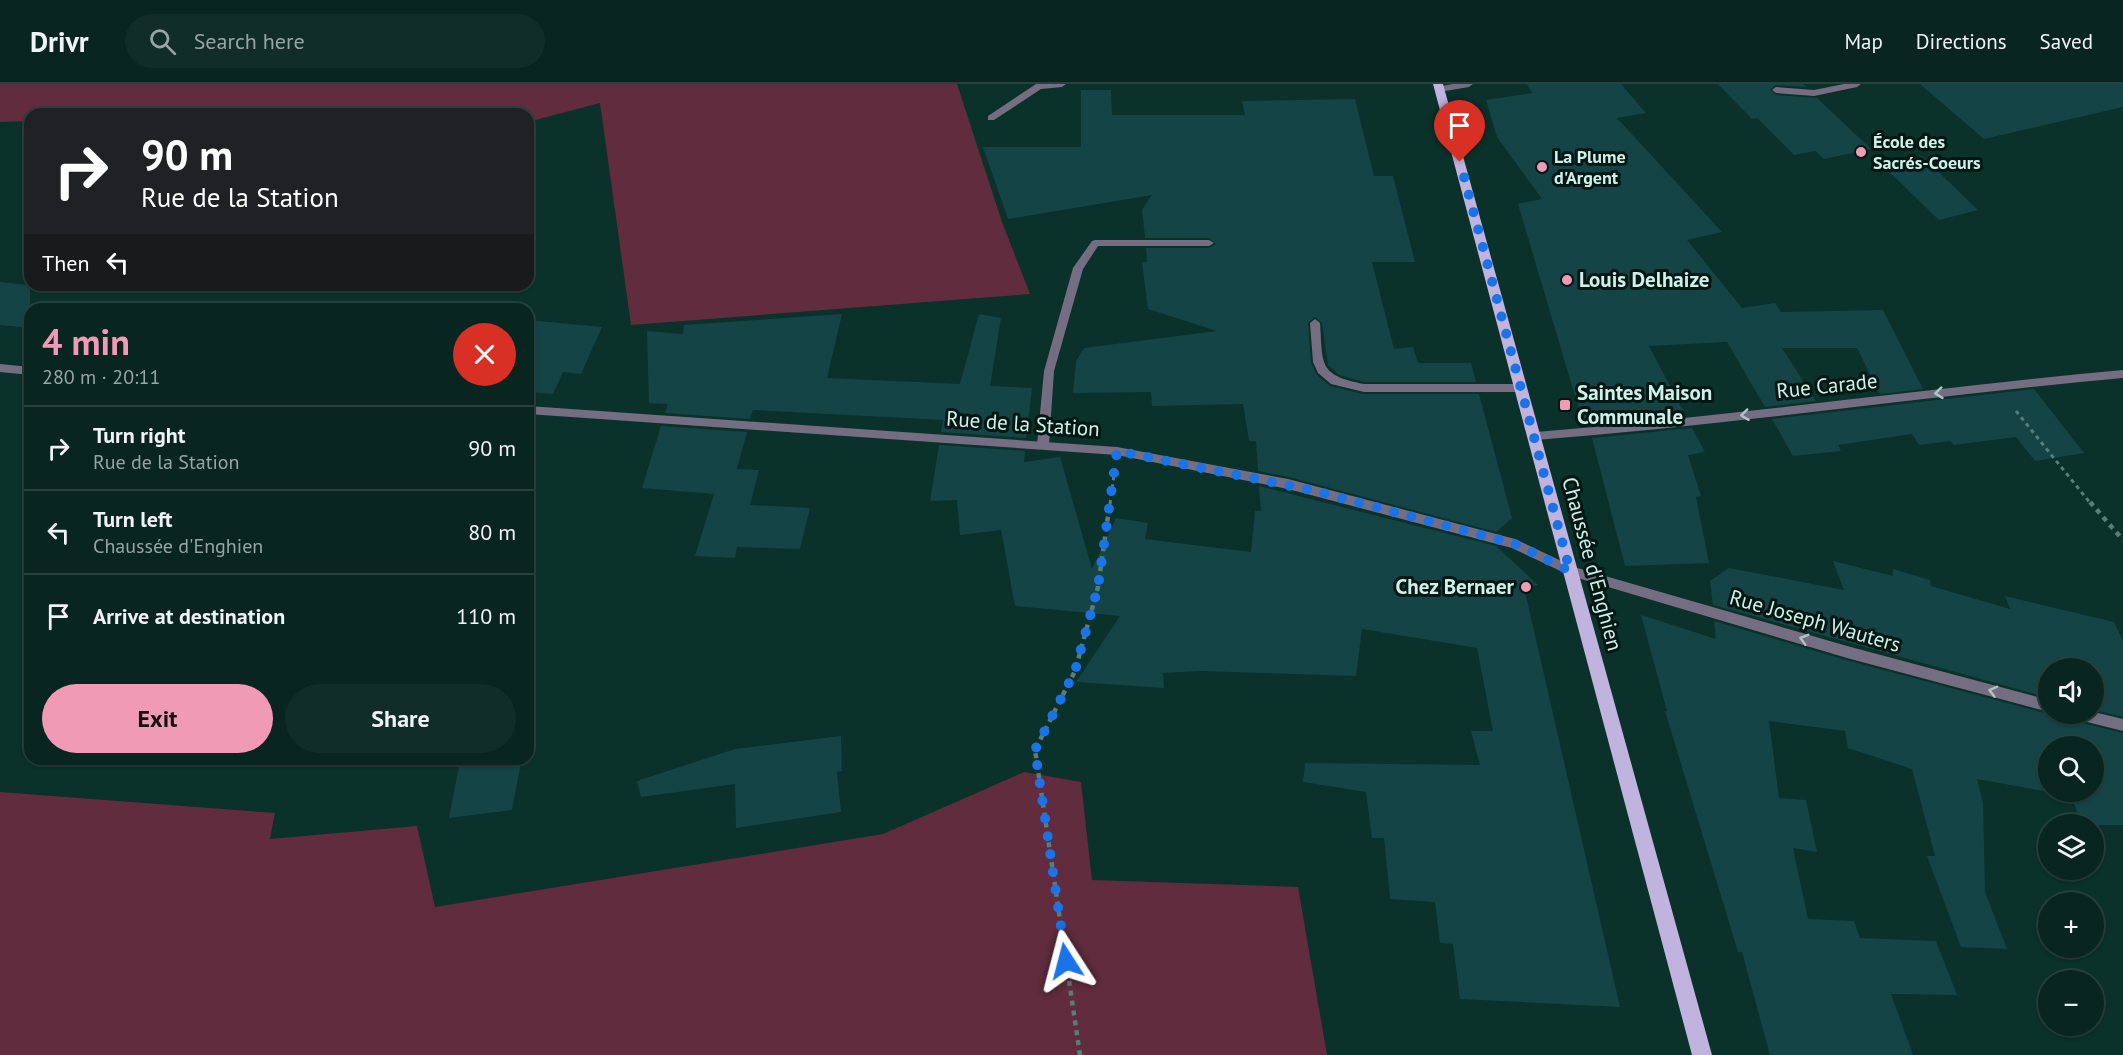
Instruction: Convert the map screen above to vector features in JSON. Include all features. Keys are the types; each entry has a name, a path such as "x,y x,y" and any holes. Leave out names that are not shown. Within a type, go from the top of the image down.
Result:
{"main road":[{"name":"Chaussée d'Enghien","path":"1439,86 1536,436 1570,571 1702,1055"}],"street":[{"path":"991,118 1039,86 1062,84"},
{"path":"1439,86 1469,84"},
{"path":"1776,90 1814,93 1857,84"},
{"path":"1043,445 1049,371 1078,268 1095,243 1209,243"},
{"path":"1315,322 1319,368 1326,377 1341,384 1364,388 1522,388"},
{"path":"0,368 24,370"},
{"name":"Rue Carade","path":"1536,436 1620,430 1997,386 2123,374"},
{"name":"Rue de la Station","path":"534,410 1117,451 1288,484 1515,544 1570,571"},
{"name":"Rue Joseph Wauters","path":"1570,571 1847,652 2038,703"},
{"path":"2104,720 2123,725"}],"path":[{"path":"1997,386 2069,479 2123,540"},
{"path":"1080,1055 1035,750 1075,671 1098,587 1117,451"}],"shaded area":[{"path":"0,84 957,84 1002,222 1030,294 631,325 600,103 534,120 534,108 24,108 24,121 0,122"},
{"path":"1024,772 1081,782 1092,880 1298,887 1327,1055 0,1055 0,792 275,813 270,839 417,826 435,907 883,834"}],"building":[{"path":"1527,84 1621,84 1646,113 1617,118 1722,232 1687,240 1742,308 1775,303 1781,312 1883,310 1923,389 1880,394 1857,348 1782,348 1816,401 1765,407 1727,342 1649,346 1686,416 1584,426 1518,204 1542,199 1497,137 1486,100 1532,93"},
{"path":"1718,84 1803,84 1807,87 1776,85 1770,90 1776,95 1817,98 1871,149 1824,159 1815,151 1794,155 1757,118 1752,119"},
{"path":"1920,84 2123,84 2123,107 1984,139"},
{"path":"1081,90 1111,90 1112,115 1245,115 1242,101 1355,99 1374,176 1393,176 1415,262 1372,262 1394,349 1413,347 1418,363 1471,363 1476,382 1364,382 1339,375 1328,365 1322,323 1315,317 1308,323 1311,363 1317,375 1330,386 1363,394 1479,394 1512,518 1496,532 1289,477 1258,471 1256,441 1249,441 1243,404 1152,406 1151,392 1073,393 1076,361 1084,348 1217,331 1148,309 1142,262 1147,262 1146,248 1209,248 1216,244 1209,238 1145,238 1142,210 1152,195 1008,219 983,147 1081,147"},
{"path":"1922,156 1978,210 1939,220 1882,165"},
{"path":"0,282 24,284 24,291 30,291 30,303 24,303 24,327 0,325"},
{"path":"842,314 827,378 960,384 979,314 1001,318 990,386 1032,388 1026,438 941,432 943,420 753,410 750,419 665,413 668,404 649,403 647,331 683,334 684,325"},
{"path":"534,321 602,327 581,374 563,372 553,394 534,392"},
{"path":"2034,389 2084,453 2035,461 2016,437 1954,445 1950,441 1919,445 1912,434 1838,445 1841,451 1793,456 1772,419"},
{"path":"661,426 747,432 737,469 759,470 750,505 810,508 800,549 737,547 735,558 695,556 714,494 642,488"},
{"path":"1692,428 1705,452 1688,455 1701,496 1696,497 1709,563 1625,566 1592,438"},
{"path":"939,445 1025,451 1024,462 1060,457 1092,569 1116,518 1148,523 1145,539 1251,552 1255,511 1261,511 1259,486 1496,546 1538,585 1524,587 1620,1007 1460,999 1453,944 1440,943 1435,902 1390,899 1384,838 1372,838 1366,792 1303,782 1305,763 1480,765 1471,731 1493,731 1477,648 1362,629 1356,676 1199,671 1163,673 1164,688 1076,682 1120,616 1015,606 1001,530 960,535 957,500 930,501"},
{"path":"1833,561 1893,576 1893,569 1930,580 1931,586 2010,609 2005,596 2114,622 2123,641 2123,717 2104,712 2104,658 2038,658 2038,695 1713,605 1710,581 1729,568 1844,590"},
{"path":"1641,615 1716,639 1714,621 1846,660 2038,711 2038,724 2086,724 2123,733 2123,825 2104,825 2104,814 2078,814 2073,802 2104,802 2104,736 2038,736 2038,790 1977,779 1983,803 1985,892 2007,949 1961,947 1927,856 1935,856 1912,769 1848,748 1845,731 1769,721 1779,798 1806,800 1817,852 1793,848 1808,919 1854,921 1860,938 1936,941 1957,995 1891,994 1913,1055 1770,1055 1742,952 1738,952 1665,711 1667,711"},
{"path":"841,736 842,771 837,772 841,812 736,828 735,784 641,797 637,781 735,749"},
{"path":"521,765 512,810 449,818 459,766"}],"place":[{"name":"École des Sacrés-Coeurs","path":"1861,152"},
{"name":"La Plume d'Argent","path":"1542,167"},
{"name":"Louis Delhaize","path":"1567,280"},
{"name":"Saintes Maison Communale","path":"1565,405"},
{"name":"Chez Bernaer","path":"1526,587"}],"route":[{"path":"1066,961 1035,750 1075,671 1098,587 1117,451 1288,484 1515,544 1570,571 1536,436 1460,162"}]}
